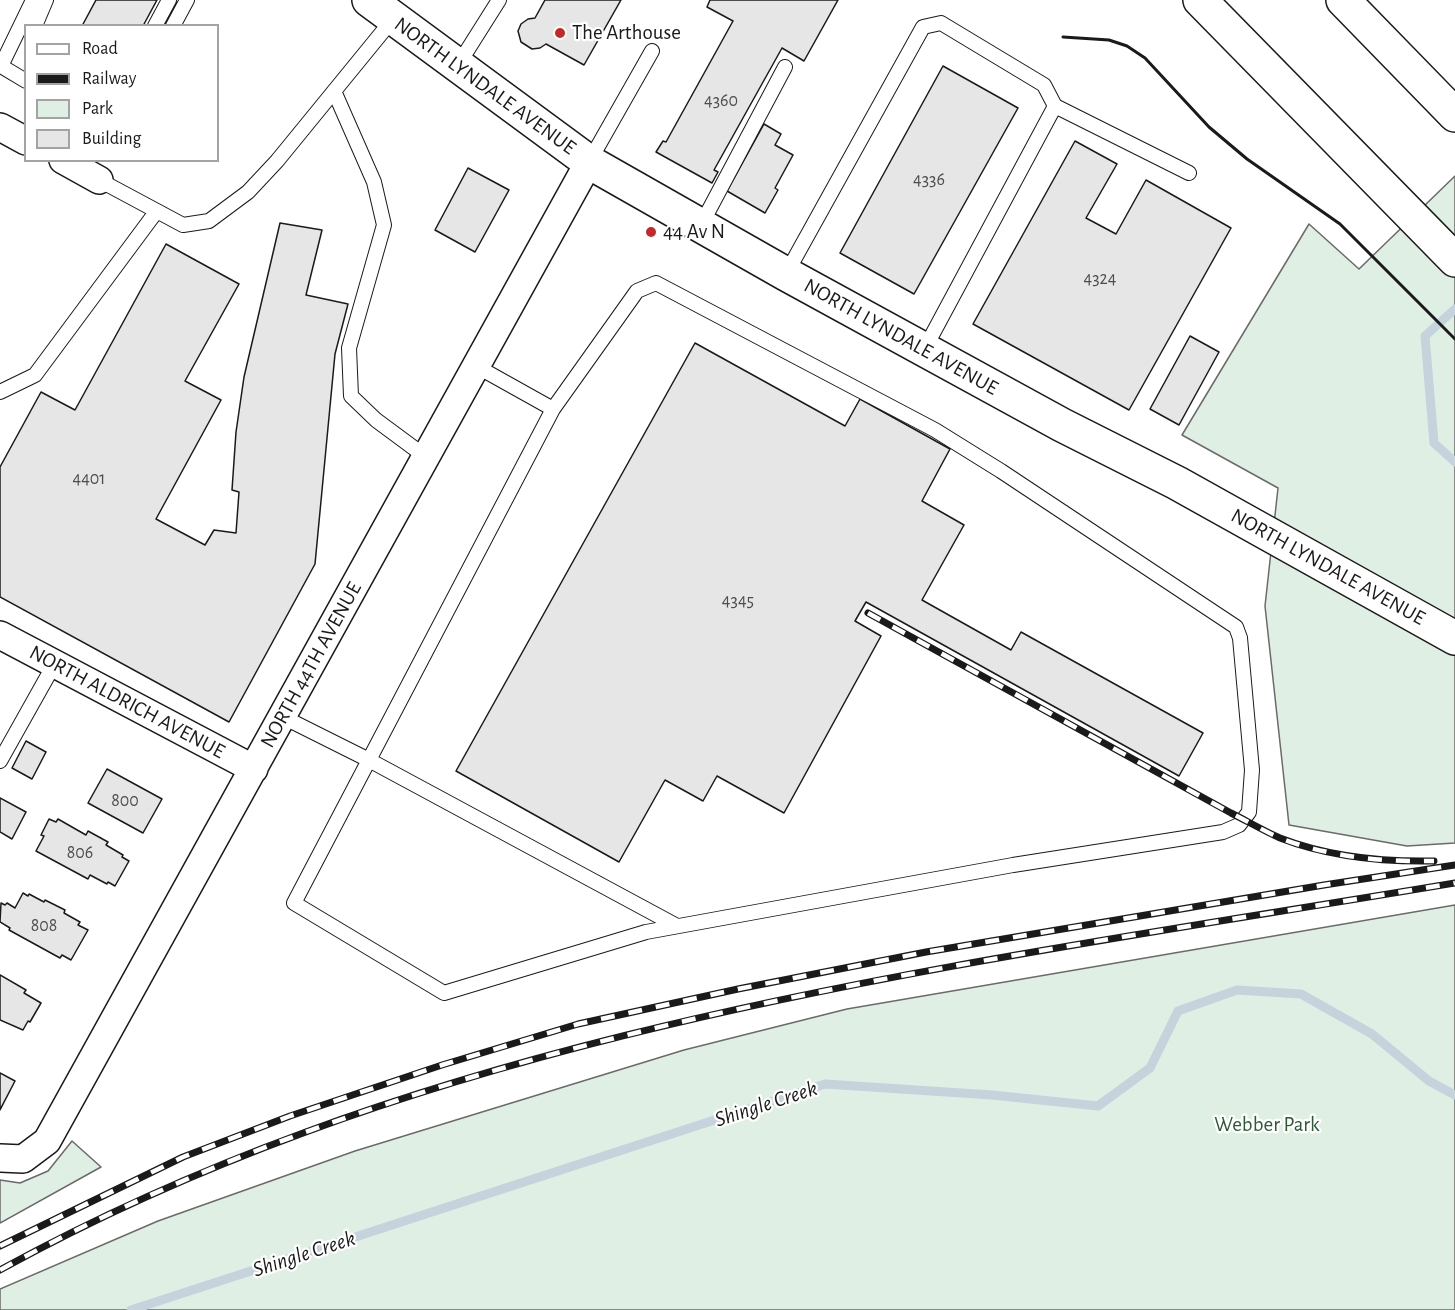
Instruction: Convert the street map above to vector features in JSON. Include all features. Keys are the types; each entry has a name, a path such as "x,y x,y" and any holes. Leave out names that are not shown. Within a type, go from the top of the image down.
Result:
{"main road":[{"path":"1200,0 1455,260"},
{"path":"1342,0 1455,115"},
{"name":"NORTH LYNDALE AVENUE","path":"381,9 588,162 700,227 1062,425 1177,483 1451,636"}],"street":[{"path":"0,127 24,140"},
{"path":"67,162 99,180"},
{"name":"NORTH 44TH AVENUE","path":"11,1159 47,1141 588,162"},
{"name":"NORTH ALDRICH AVENUE","path":"0,635 254,769"}],"lane":[{"path":"24,80 0,67 33,0"},
{"path":"36,24 46,0"},
{"path":"156,24 169,0"},
{"path":"174,24 187,0"},
{"path":"458,64 499,0"},
{"path":"99,180 183,225 209,221 248,192 278,161 334,91 381,9"},
{"path":"786,274 923,27 941,23 951,28 1044,85 1055,106 1189,173"},
{"path":"588,162 652,51"},
{"path":"700,227 785,67"},
{"path":"334,91 375,182 384,225 349,348 351,396 376,420 426,457"},
{"path":"924,350 1055,106"},
{"path":"0,392 35,375 156,212"},
{"path":"656,283 935,430 1001,471 1236,627 1240,638 1252,770 1249,812 1239,825 1223,832 1014,865 646,932 444,993 294,903 554,410 637,291 656,283"},
{"path":"476,366 554,410"},
{"path":"0,761 55,663"},
{"path":"283,717 369,760 677,926"}],"green space":[{"path":"1455,176 1455,843 1407,846 1289,825 1265,606 1278,488 1182,435 1309,224 1359,269"},
{"name":"Webber Park","path":"1455,905 1455,1310 0,1310 0,1289 158,1221 355,1151 684,1050 847,1009"},
{"path":"72,1141 101,1167 0,1223 0,1180 20,1183 48,1171"}],"building":[{"path":"96,0 157,0 144,24 83,24"},
{"name":"The Arthouse","path":"545,0 621,0 584,65 546,44 532,49 521,42 518,31 521,24 528,19 535,18"},
{"path":"710,0 838,0 804,61 782,48 714,170 718,172 712,183 656,152 663,141 666,142 733,21 707,7"},
{"path":"943,66 1018,108 914,294 840,253"},
{"path":"764,124 781,134 775,145 793,155 775,188 778,190 765,213 727,191"},
{"path":"1075,141 1117,164 1086,218 1116,234 1146,180 1231,228 1129,410 973,324"},
{"path":"468,168 509,190 475,252 435,230"},
{"path":"280,223 322,230 306,295 348,304 335,354 315,564 229,722 0,597 0,467 41,392 75,410 166,244 239,284 185,381 221,400 156,519 205,545 214,530 236,533 239,492 232,490 236,432 244,377"},
{"path":"1190,336 1219,352 1179,425 1150,409"},
{"path":"695,343 845,426 860,399 950,449 922,501 964,525 922,600 1011,650 1021,632 1203,733 1179,776 866,602 855,621 881,636 784,813 717,776 703,801 665,780 619,862 456,771"},
{"path":"26,741 46,752 32,779 12,768"},
{"path":"107,769 162,799 143,833 88,803"},
{"path":"0,798 26,812 12,839 0,832"},
{"path":"49,819 56,822 58,819 86,835 88,831 108,842 106,845 129,861 115,886 90,875 88,879 36,851"},
{"path":"23,893 65,910 64,913 80,922 78,925 88,930 71,960 62,955 60,958 9,930 10,928 0,922 1,903 5,905 7,903 15,908"},
{"path":"0,975 26,990 24,993 41,1003 23,1030 0,1020"},
{"path":"0,1073 15,1081 0,1110"}],"waterway":[{"name":"Shingle Creek","path":"1455,309 1425,336 1434,443 1455,462"},
{"name":"Shingle Creek","path":"131,1310 825,1084 992,1095 1098,1106 1150,1068 1178,1011 1237,990 1301,994 1372,1034 1429,1081 1455,1095"}],"railway":[{"path":"868,613 1280,838 1318,850 1356,857 1434,861"},
{"path":"0,1246 183,1157 290,1116 442,1065 578,1024 738,989 926,952 1455,865"},
{"path":"0,1270 170,1186 346,1118 526,1062 710,1015 895,977 1455,883"}],"wall":[{"path":"1063,37 1109,40 1127,46 1145,58 1209,127 1247,159 1340,224 1455,339"}],"place":[{"name":"The Arthouse","path":"560,33"},
{"name":"44 Av N","path":"651,232"}]}
